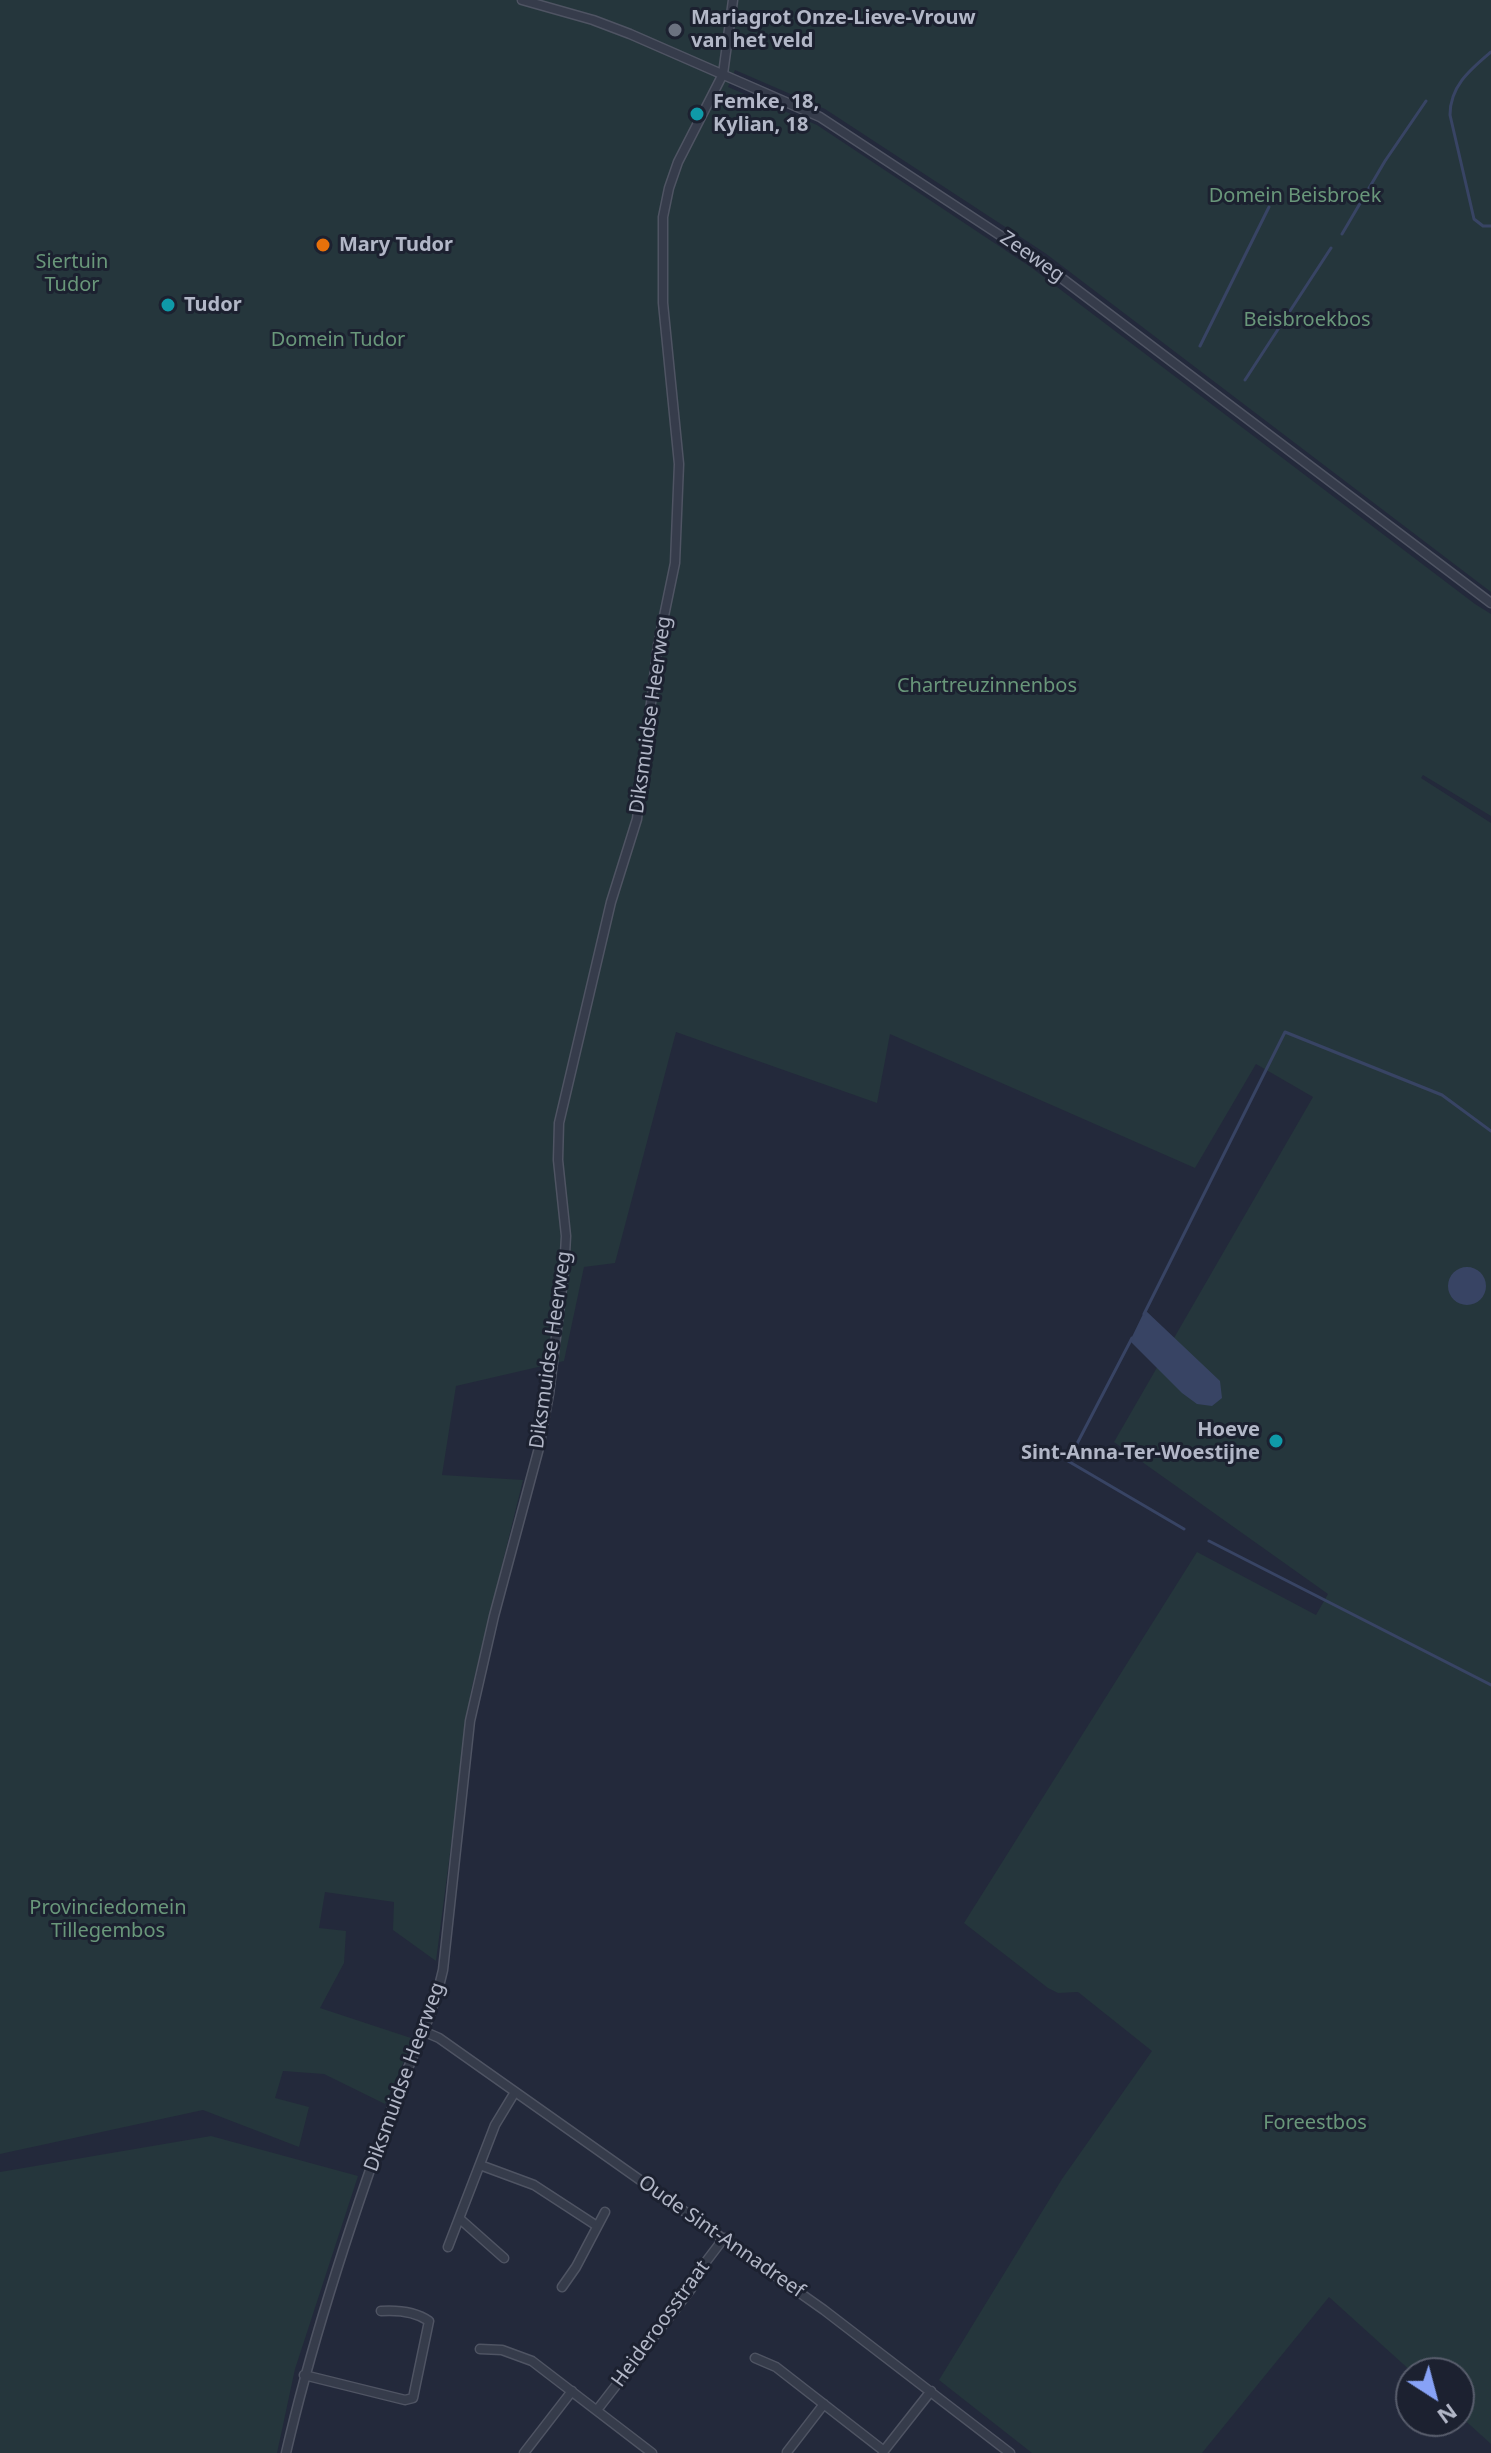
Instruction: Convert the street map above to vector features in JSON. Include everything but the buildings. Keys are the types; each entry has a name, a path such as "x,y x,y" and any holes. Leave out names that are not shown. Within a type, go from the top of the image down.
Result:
{"street":[{"name":"Zeeweg","path":"522,0 593,20 820,117 1039,261 1491,603"},
{"name":"Diksmuidse Heerweg","path":"286,2453 304,2375 392,2109 425,2032 443,1970 470,1721 539,1448 549,1394 566,1236 558,1160 559,1123 611,902 637,819 658,645 675,563 679,464 662,287 663,217 678,162 723,74 733,0"},
{"name":"Oude Sint-Annadreef","path":"425,2032 439,2038 724,2238 1010,2453"},
{"path":"448,2247 495,2125 515,2092"},
{"path":"480,2165 534,2185 597,2226"},
{"path":"562,2287 605,2212"},
{"path":"460,2219 504,2258"},
{"name":"Heideroosstraat","path":"597,2410 691,2289 692,2280 724,2238"},
{"path":"304,2375 405,2400 413,2398 429,2321 396,2311 381,2311"},
{"path":"480,2349 502,2350 524,2357 652,2453"},
{"path":"755,2358 776,2367 883,2452 931,2391"},
{"path":"524,2453 572,2391"},
{"path":"787,2452 824,2404"}],"green space":[{"path":"0,0 1491,0 1491,592 1045,253 825,109 735,70 728,87 817,125 1032,268 1491,614 1491,816 1423,775 1421,778 1491,823 1491,2444 1475,2430 1475,2357 1395,2357 1329,2297 1202,2453 1032,2453 939,2380 1062,2179 1152,2051 1078,1992 1058,1993 1048,1988 964,1923 1197,1552 1316,1615 1328,1594 1114,1442 1313,1097 1256,1064 1195,1168 890,1034 877,1103 676,1032 615,1263 584,1267 564,1361 456,1386 442,1475 523,1480 471,1691 436,1961 393,1930 394,1902 325,1892 319,1928 346,1931 344,1963 320,2008 414,2039 385,2104 324,2074 283,2071 275,2098 309,2107 299,2147 203,2110 0,2154"},
{"path":"211,2136 358,2176 295,2369 277,2453 0,2453 0,2172"}],"water":[{"path":"1467,1267 1480,1273 1486,1286 1480,1299 1467,1305 1454,1299 1448,1286 1454,1273"},
{"path":"1145,1310 1220,1381 1222,1398 1212,1406 1197,1404 1182,1393 1130,1341"}],"waterway":[{"path":"1491,52 1457,87 1450,115 1474,219 1483,226 1491,226"},
{"path":"1342,234 1385,161 1426,101"},
{"path":"1200,346 1269,207"},
{"path":"1245,380 1331,248"},
{"path":"1144,1314 1285,1032 1442,1095 1491,1131"},
{"path":"1132,1338 1068,1461 1184,1529"},
{"path":"1209,1541 1491,1685"}],"place":[{"name":"Mariagrot Onze-Lieve-Vrouw van het veld","path":"675,30"},
{"name":"Femke, 18, Kylian, 18","path":"697,114"},
{"name":"Mary Tudor","path":"323,245"},
{"name":"Tudor","path":"168,305"},
{"name":"Hoeve Sint-Anna-Ter-Woestijne","path":"1276,1441"}],"park label":[{"name":"Domein Beisbroek","path":"1295,196"},
{"name":"Siertuin Tudor","path":"72,274"},
{"name":"Beisbroekbos","path":"1307,320"},
{"name":"Domein Tudor","path":"338,340"},
{"name":"Chartreuzinnenbos","path":"987,686"},
{"name":"Provinciedomein Tillegembos","path":"108,1920"},
{"name":"Foreestbos","path":"1315,2123"}]}
